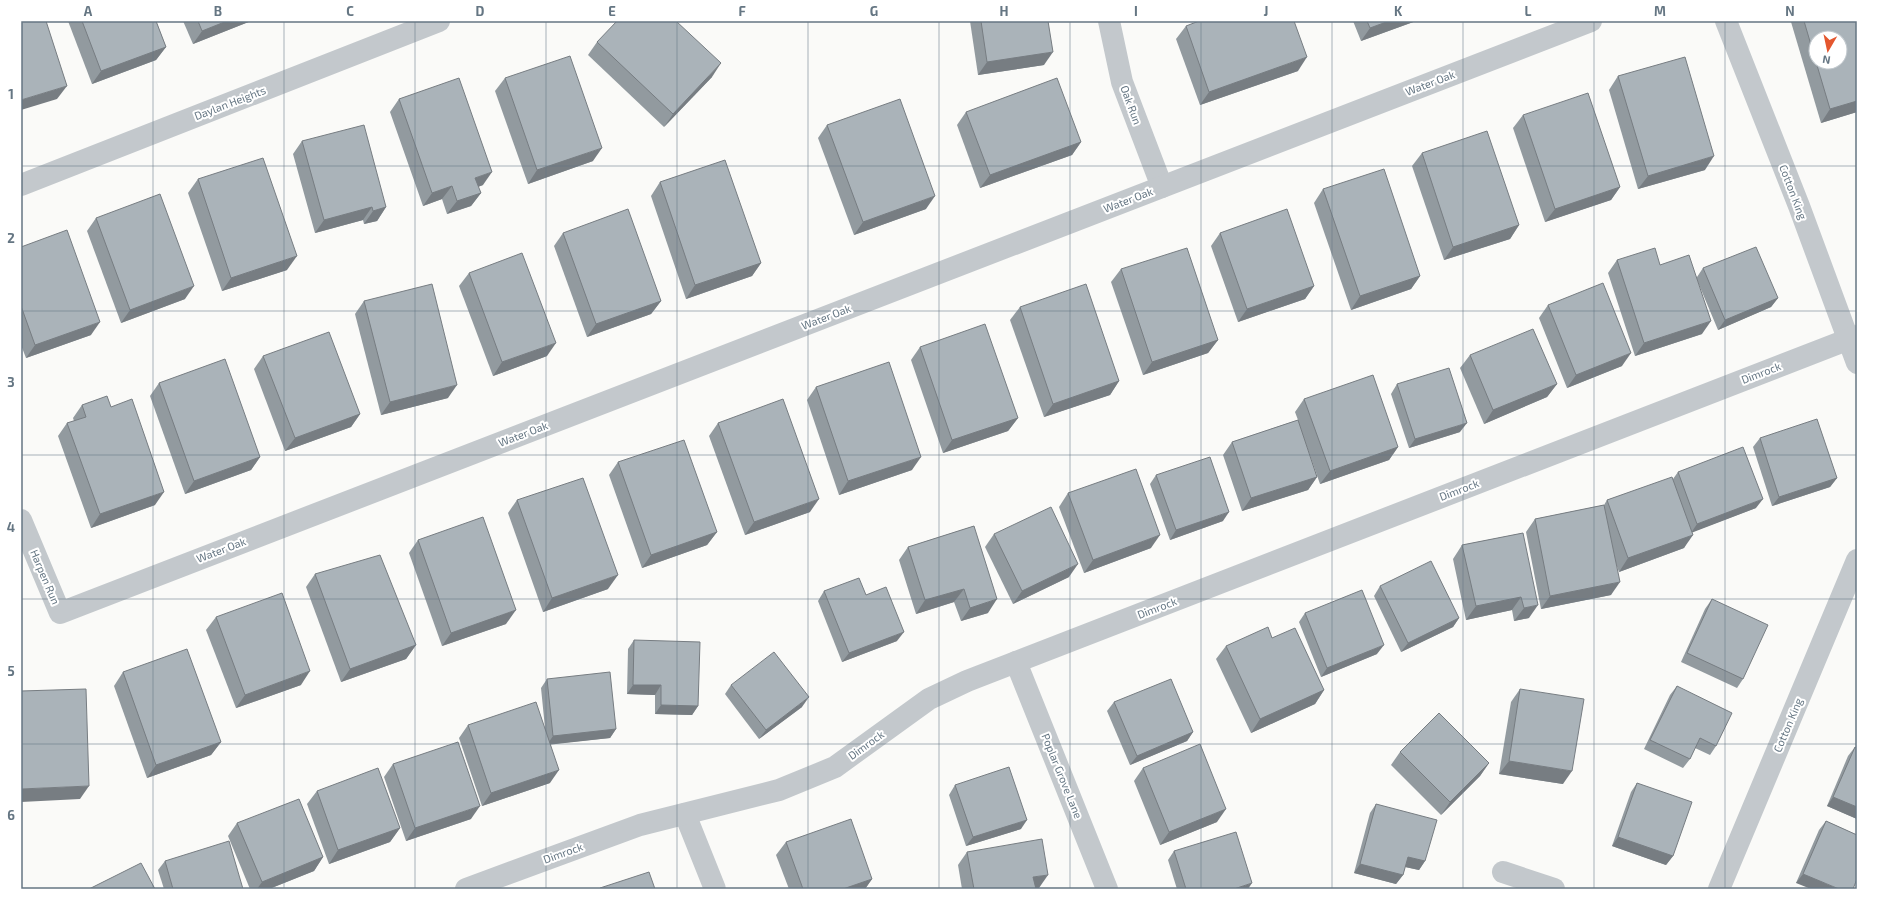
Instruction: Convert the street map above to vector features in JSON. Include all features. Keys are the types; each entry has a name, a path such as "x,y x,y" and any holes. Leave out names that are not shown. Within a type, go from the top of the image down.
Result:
{"street":[{"name":"Daylan Heights","path":"21,185 439,21"},
{"name":"Oak Run","path":"1109,21 1122,82 1162,187"},
{"name":"Water Oak","path":"60,613 1591,21"},
{"name":"Cotton King","path":"1726,21 1853,338 1857,363"},
{"name":"Dimrock","path":"466,889 640,825 779,790 835,767 929,699 967,681 1853,338"},
{"name":"Harpen Run","path":"21,520 60,613"},
{"name":"Cotton King","path":"1719,889 1857,560"},
{"name":"Poplar Grove Lane","path":"1016,662 1107,889"},
{"path":"685,814 715,889"},
{"path":"1503,872 1554,889"}],"building":[{"path":"21,21 46,21 67,86 21,100"},
{"path":"82,21 156,21 166,47 101,71"},
{"path":"198,21 227,21 202,31"},
{"path":"617,21 676,21 721,63 673,114 597,42"},
{"path":"981,21 1048,21 1053,52 987,62"},
{"path":"1199,21 1294,21 1307,57 1209,92 1186,26"},
{"path":"1367,21 1389,21 1370,28"},
{"path":"1804,21 1857,21 1857,101 1830,109 1818,70 1848,70 1848,30 1808,30 1808,35"},
{"path":"570,56 602,148 537,170 505,78"},
{"path":"1685,57 1714,156 1648,176 1618,76"},
{"path":"459,78 492,172 475,178 481,193 457,201 452,186 432,193 399,99"},
{"path":"1057,78 1081,142 990,175 966,112"},
{"path":"1588,93 1620,187 1555,209 1523,115"},
{"path":"900,99 935,196 863,222 827,125"},
{"path":"364,125 386,207 373,211 372,207 324,220 302,141"},
{"path":"1487,131 1519,225 1453,247 1422,153"},
{"path":"263,158 297,256 231,278 198,179"},
{"path":"725,160 761,263 695,285 660,182"},
{"path":"1384,169 1420,276 1360,296 1323,189"},
{"path":"160,194 194,286 130,310 96,218"},
{"path":"628,209 661,301 596,324 563,233"},
{"path":"1287,209 1314,286 1247,309 1220,233"},
{"path":"67,230 100,322 35,345 21,306 21,247"},
{"path":"1756,247 1778,298 1725,320 1703,268"},
{"path":"1187,248 1218,340 1152,362 1121,269"},
{"path":"1655,248 1660,265 1689,255 1711,321 1644,343 1617,260"},
{"path":"522,253 556,343 502,362 469,273"},
{"path":"1603,283 1631,353 1576,375 1548,305"},
{"path":"432,284 457,385 390,402 364,301"},
{"path":"1086,284 1119,381 1053,404 1020,307"},
{"path":"985,324 1018,418 952,440 920,347"},
{"path":"1533,329 1557,384 1493,410 1470,355"},
{"path":"329,332 360,414 295,438 263,356"},
{"path":"225,359 260,457 194,481 159,383"},
{"path":"889,362 921,457 848,481 816,387"},
{"path":"1449,368 1467,423 1415,439 1397,384"},
{"path":"1373,375 1398,447 1330,471 1304,399"},
{"path":"107,396 111,407 132,399 164,492 100,514 67,423 86,417 82,405"},
{"path":"783,399 819,499 754,522 718,423"},
{"path":"1817,419 1837,478 1779,497 1760,438"},
{"path":"1298,420 1317,477 1251,498 1232,442"},
{"path":"684,440 717,532 651,555 618,462"},
{"path":"1743,447 1763,499 1697,524 1678,472"},
{"path":"1210,457 1229,512 1176,530 1156,475"},
{"path":"1136,469 1160,535 1093,560 1068,493"},
{"path":"1672,477 1693,535 1628,558 1607,500"},
{"path":"583,478 618,575 552,598 517,500"},
{"path":"1604,505 1620,582 1550,596 1535,519"},
{"path":"1051,507 1078,564 1022,591 994,534"},
{"path":"483,517 516,610 451,633 418,540"},
{"path":"974,526 997,599 970,608 964,589 925,600 908,547"},
{"path":"1523,533 1538,605 1524,608 1521,597 1476,606 1462,545"},
{"path":"380,555 416,645 350,669 315,574"},
{"path":"1431,561 1459,618 1408,643 1380,586"},
{"path":"859,578 866,595 886,587 904,632 849,653 824,591"},
{"path":"1362,590 1384,645 1327,668 1305,613"},
{"path":"282,593 310,671 245,695 216,617"},
{"path":"1712,599 1768,625 1743,679 1687,653"},
{"path":"1268,627 1272,638 1295,628 1324,690 1260,719 1226,646"},
{"path":"634,640 700,642 698,706 661,705 661,685 633,685"},
{"path":"187,649 221,742 156,765 123,672"},
{"path":"774,652 809,697 766,730 731,685"},
{"path":"610,672 616,729 553,736 547,679"},
{"path":"1171,679 1193,732 1137,756 1114,702"},
{"path":"1677,686 1732,713 1716,746 1700,738 1690,759 1650,740"},
{"path":"86,689 89,786 21,789 21,691"},
{"path":"1520,689 1584,699 1572,771 1509,761"},
{"path":"536,702 559,770 491,793 468,725"},
{"path":"1439,713 1489,763 1450,802 1400,752"},
{"path":"458,742 480,806 415,828 393,764"},
{"path":"1200,744 1226,809 1169,832 1143,768"},
{"path":"1855,747 1857,748 1857,807 1833,797"},
{"path":"1009,767 1027,820 973,837 955,785"},
{"path":"378,768 400,828 338,850 317,791"},
{"path":"1637,783 1692,802 1673,856 1618,837"},
{"path":"299,799 323,857 262,882 237,823"},
{"path":"1376,804 1437,820 1425,861 1408,857 1403,875 1360,864"},
{"path":"851,819 872,879 843,889 803,889 786,842"},
{"path":"1826,821 1857,835 1857,879 1853,889 1839,889 1803,874"},
{"path":"1236,832 1252,883 1234,889 1186,889 1174,851"},
{"path":"1042,839 1048,875 1033,877 1036,889 974,889 967,852"},
{"path":"229,841 243,889 173,889 165,861"},
{"path":"141,863 155,889 89,889"},
{"path":"649,872 655,889 600,889 600,888"}]}
